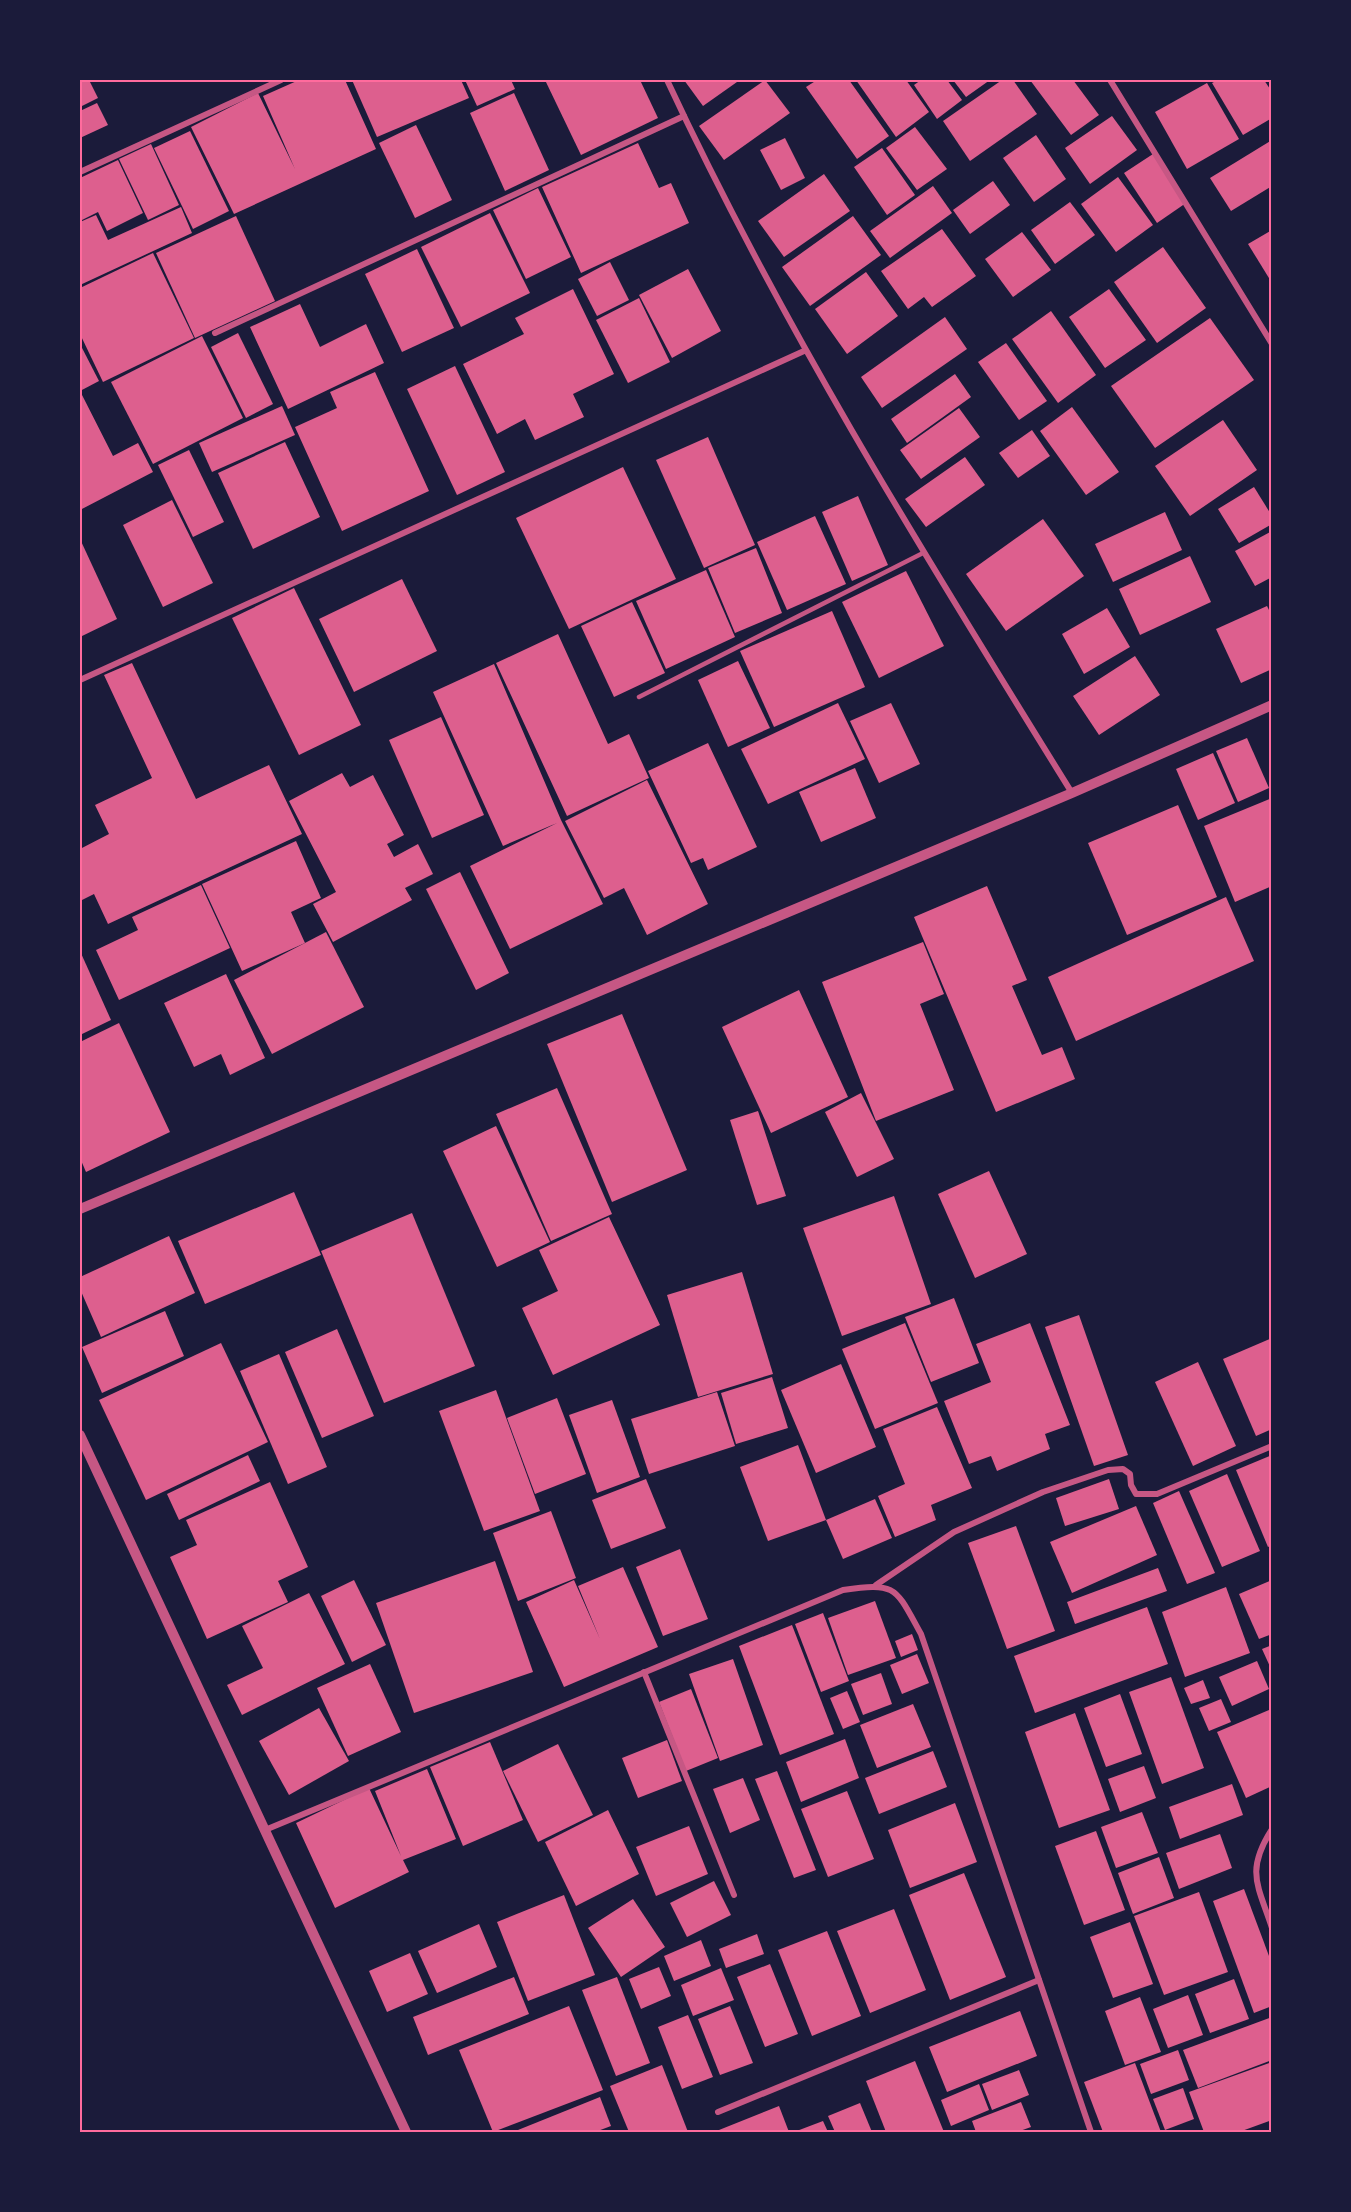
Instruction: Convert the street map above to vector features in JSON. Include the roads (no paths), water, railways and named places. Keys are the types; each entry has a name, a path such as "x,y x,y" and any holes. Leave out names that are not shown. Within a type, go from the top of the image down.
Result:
{"street":[{"path":"80,172 280,80"},
{"path":"668,80 684,116 804,351 923,553 1071,793"},
{"path":"1110,80 1272,344"},
{"path":"215,333 684,116"},
{"path":"80,680 804,351"},
{"path":"80,1209 1071,793 1272,705"},
{"path":"80,1435 406,2133"},
{"path":"876,1585 954,1532 1043,1492 1108,1470 1126,1469 1130,1474 1134,1492 1149,1495 1207,1474 1272,1446"},
{"path":"265,1830 843,1590 876,1585 888,1586 896,1593 921,1634 1091,2133"},
{"path":"644,1672 734,1895"},
{"path":"1272,1829 1258,1850 1255,1873 1272,1928"},
{"path":"718,2112 1039,1980"}],"lane":[{"path":"639,697 923,553"}]}
